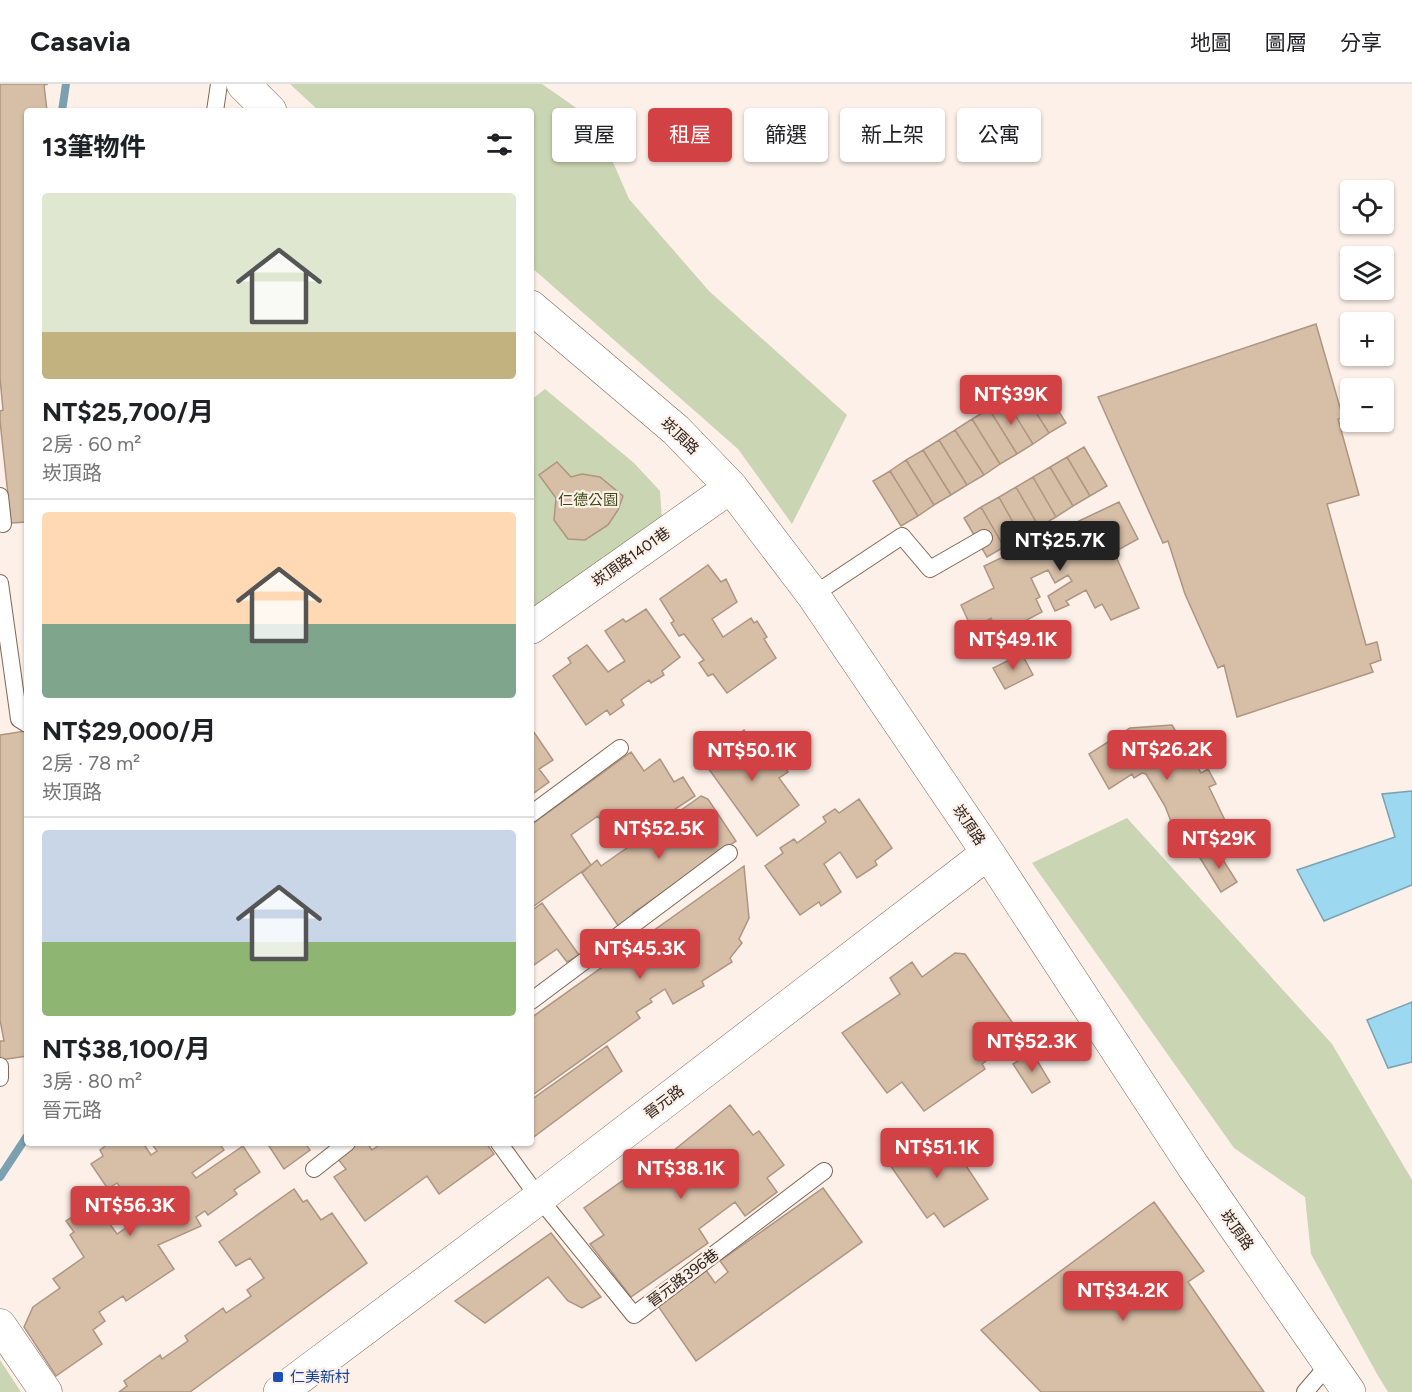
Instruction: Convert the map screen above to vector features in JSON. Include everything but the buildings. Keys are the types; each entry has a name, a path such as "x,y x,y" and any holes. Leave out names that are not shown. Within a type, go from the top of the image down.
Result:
{"street":[{"path":"243,84 267,108"},
{"name":"崁頂路","path":"534,310 676,430 731,487 813,595 988,853 1193,1166 1349,1392"},
{"name":"崁頂路1401巷","path":"534,626 731,487"},
{"name":"晉元路","path":"280,1392 538,1198 988,853"},
{"path":"0,1325 46,1392"}],"lane":[{"path":"215,108 219,84"},
{"path":"0,496 3,524"},
{"path":"813,595 902,537 930,569 984,538"},
{"path":"0,583 20,719 24,722"},
{"path":"534,812 620,748"},
{"path":"534,999 729,853"},
{"path":"0,1066 0,1078"},
{"path":"314,1169 343,1146"},
{"path":"501,1146 538,1198"},
{"name":"晉元路396巷","path":"538,1198 634,1315 824,1171"},
{"path":"1305,1392 1330,1363"}],"green space":[{"path":"290,84 542,84 576,108 552,108 552,162 613,162 629,199 709,291 847,415 792,524 738,449 534,270 534,108 316,108"},
{"name":"仁德公園","path":"545,389 634,463 660,491 662,520 534,610 534,398"},
{"path":"1127,818 1332,1044 1412,1180 1412,1392 1388,1392 1311,1254 1305,1197 1234,1148 1032,863"},
{"path":"0,1360 21,1392 0,1392"}],"water":[{"path":"1412,791 1412,885 1324,921 1297,870 1395,837 1382,794"},
{"path":"1412,1002 1412,1062 1388,1068 1367,1020"}],"waterway":[{"path":"62,108 66,84"},
{"path":"0,1177 24,1141"}],"place":[{"name":"仁美新村","path":"278,1377"}]}
